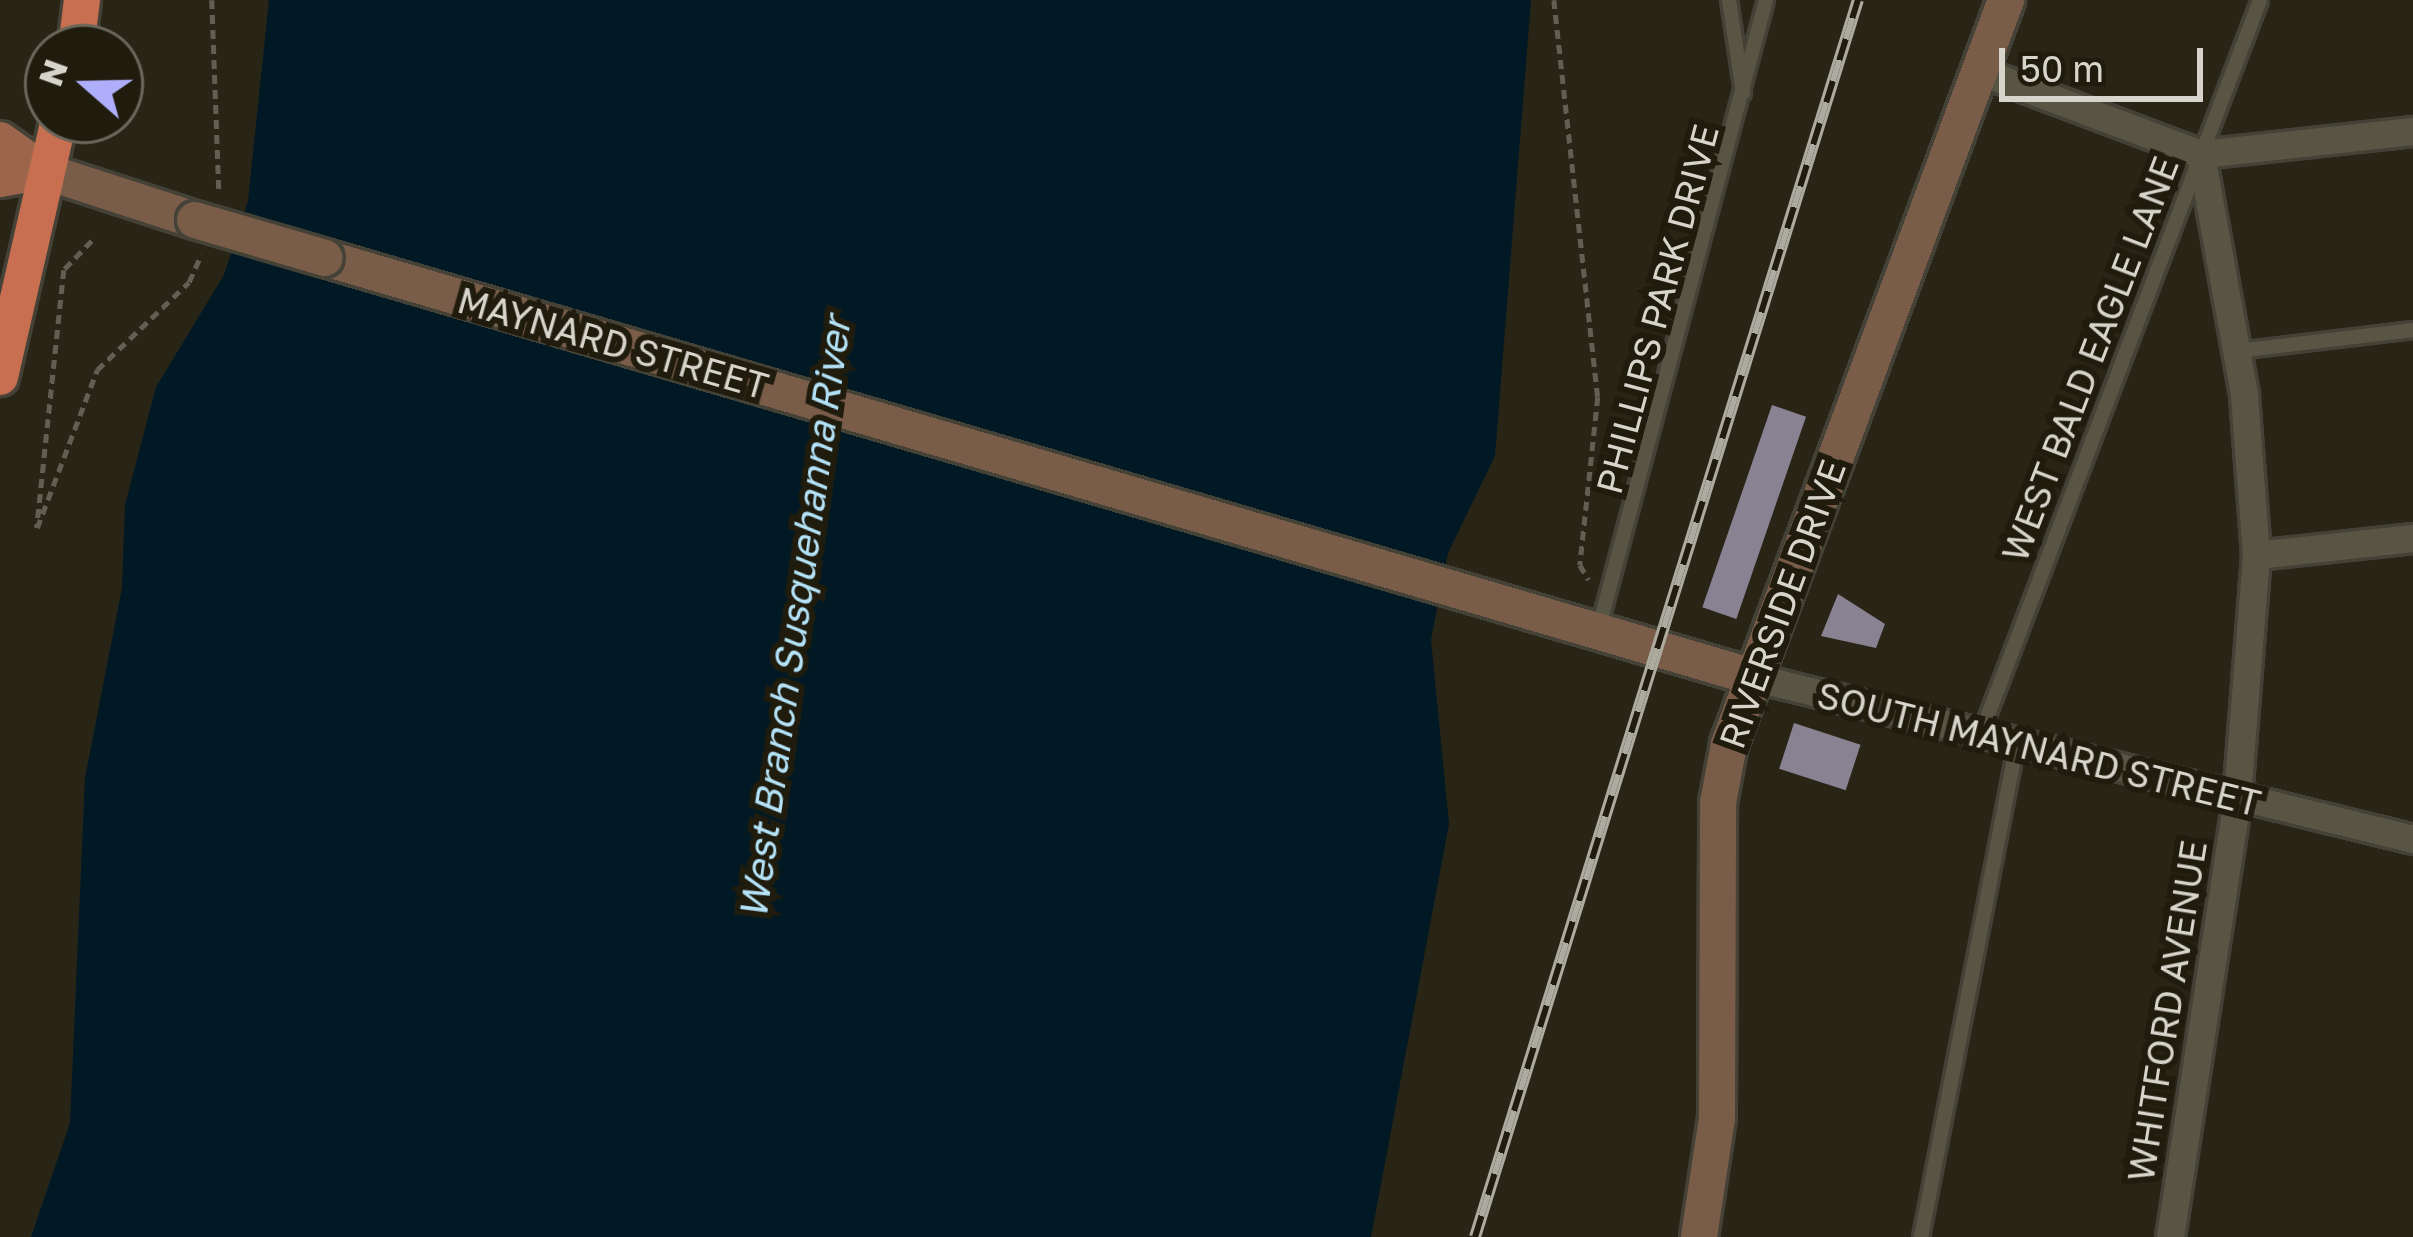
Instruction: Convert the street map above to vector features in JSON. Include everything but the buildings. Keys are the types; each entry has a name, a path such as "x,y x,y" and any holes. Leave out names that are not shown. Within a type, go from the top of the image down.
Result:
{"highway":[{"path":"0,377 52,144"}],"main road":[{"name":"RIVERSIDE DRIVE","path":"1699,1237 1717,1118 1718,803 1753,677 2006,0"},
{"name":"MAYNARD STREET","path":"0,140 44,171 205,226 1459,591"},
{"name":"MAYNARD STREET","path":"0,179 44,171"},
{"name":"SOUTH MAYNARD STREET","path":"1459,591 1753,677"}],"street":[{"path":"1980,71 2201,154 2413,130"},
{"name":"WHITFORD AVENUE","path":"2170,1237 2237,797 2256,555 2237,351 2201,154"},
{"path":"2256,555 2413,538"},
{"name":"SOUTH MAYNARD STREET","path":"1753,677 1978,741 2413,839"}],"lane":[{"path":"1729,0 1744,98"},
{"name":"PHILLIPS PARK DRIVE","path":"1598,632 1744,98 1766,0"},
{"name":"WEST BALD EAGLE LANE","path":"1978,741 2260,0"},
{"path":"2237,351 2413,330"},
{"path":"1921,1237 2016,749"}],"path":[{"path":"92,241 64,270 37,528 97,370 189,282 223,136 212,0"},
{"path":"1554,0 1598,397 1580,565 1596,584"}],"water":[{"name":"West Branch Susquehanna River","path":"269,0 1531,0 1495,456 1448,553 1431,640 1449,824 1371,1237 31,1237 70,1123 85,778 122,588 125,505 156,387 224,275 248,201"}],"railway":[{"path":"1475,1237 1858,0"}]}
